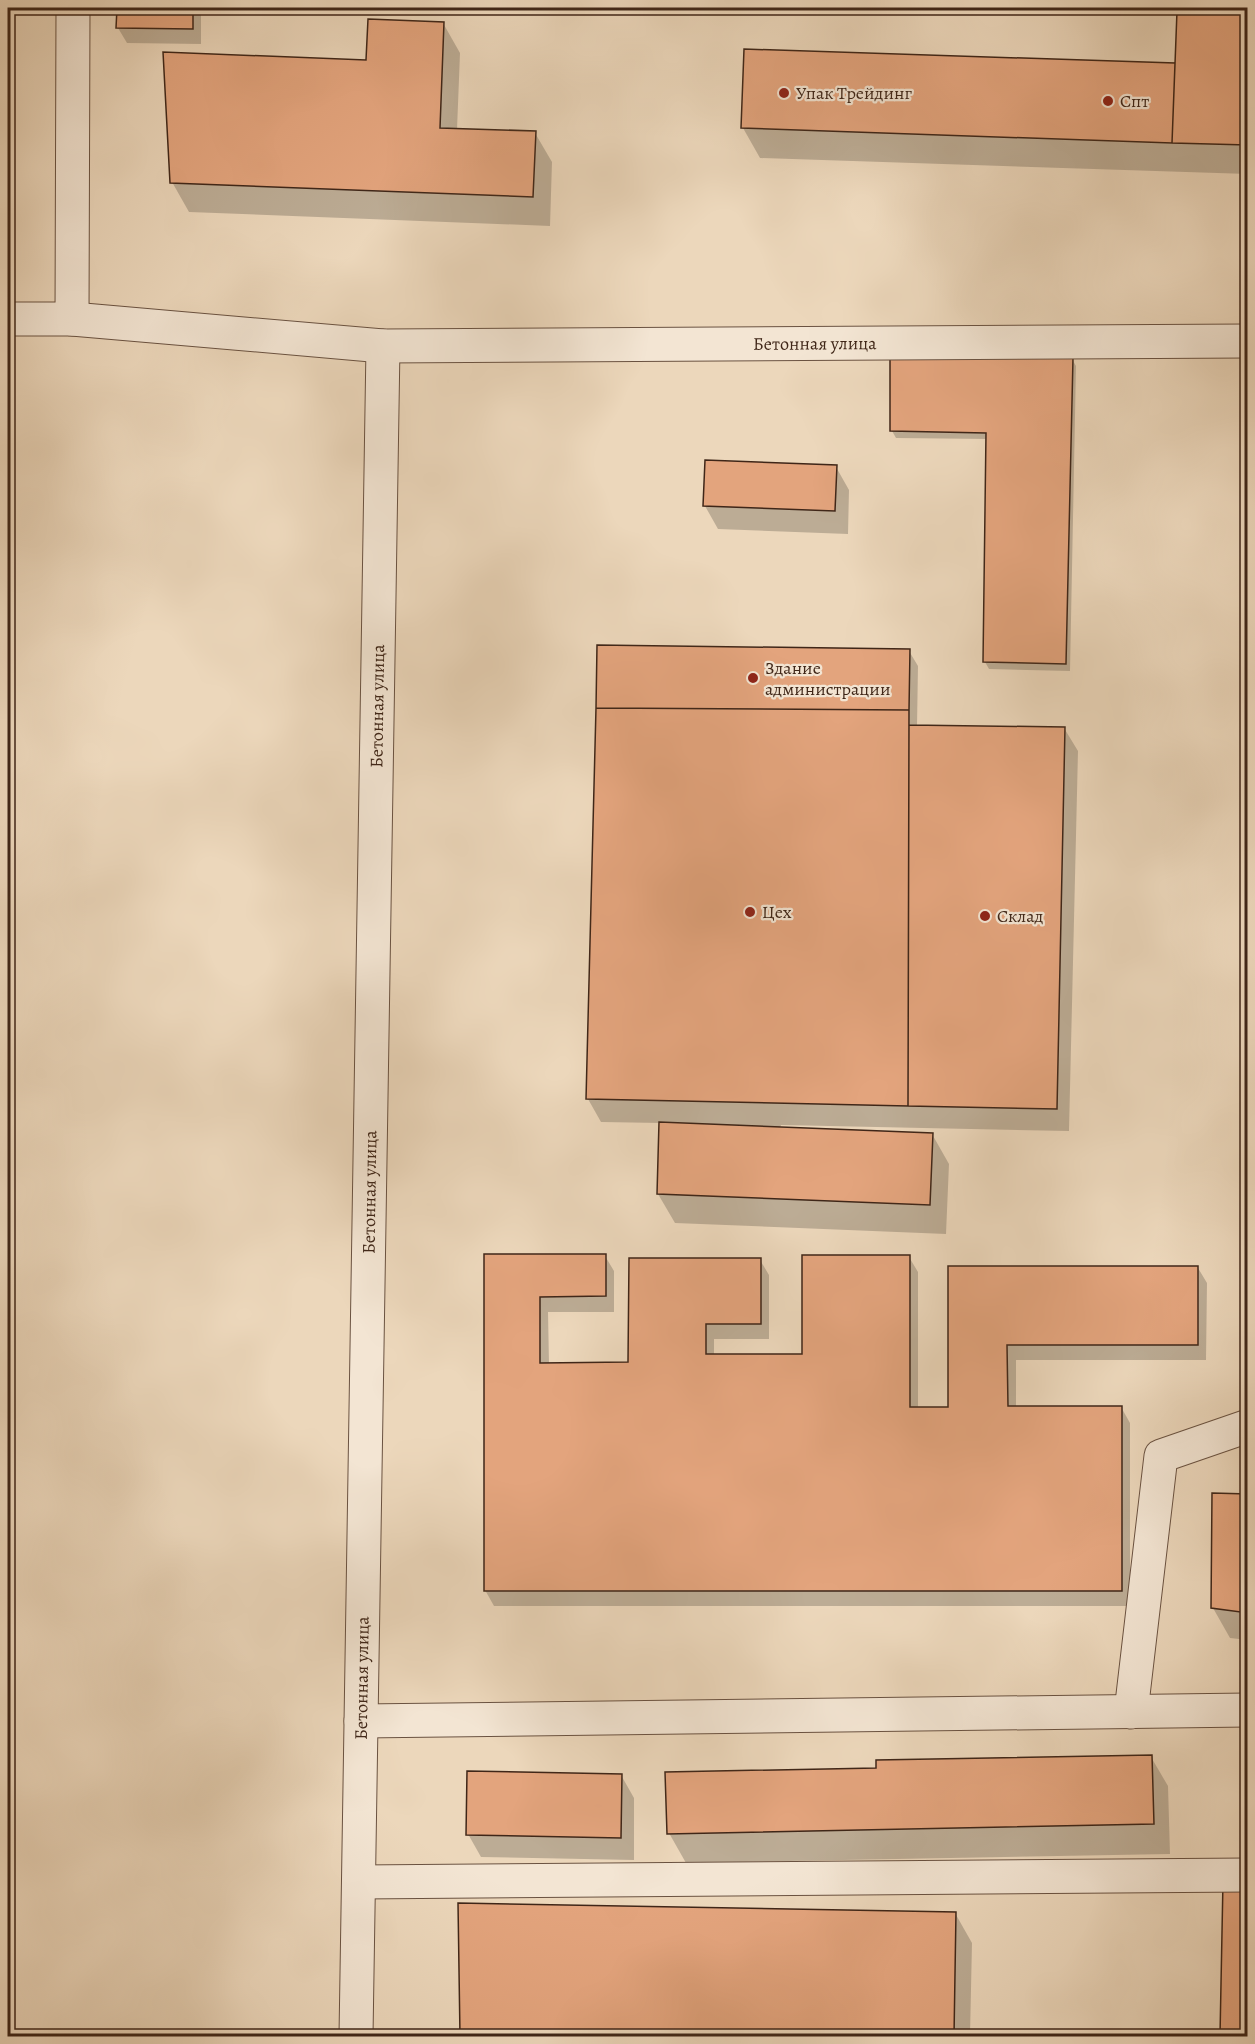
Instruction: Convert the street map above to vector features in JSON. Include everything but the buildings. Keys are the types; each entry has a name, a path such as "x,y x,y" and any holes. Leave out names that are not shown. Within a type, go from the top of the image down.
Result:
{"street":[{"path":"72,319 73,8"},
{"name":"Бетонная улица","path":"8,319 72,319 383,346 1248,340"},
{"name":"Бетонная улица","path":"356,2037 383,346"},
{"path":"1131,1712 1161,1456 1248,1426"},
{"path":"361,1721 1248,1710"},
{"path":"359,1882 1248,1875"}],"place":[{"name":"Упак Трейдинг","path":"784,93"},
{"name":"Спт","path":"1108,101"},
{"name":"Здание администрации","path":"753,678"},
{"name":"Цех","path":"750,912"},
{"name":"Склад","path":"985,916"}]}
